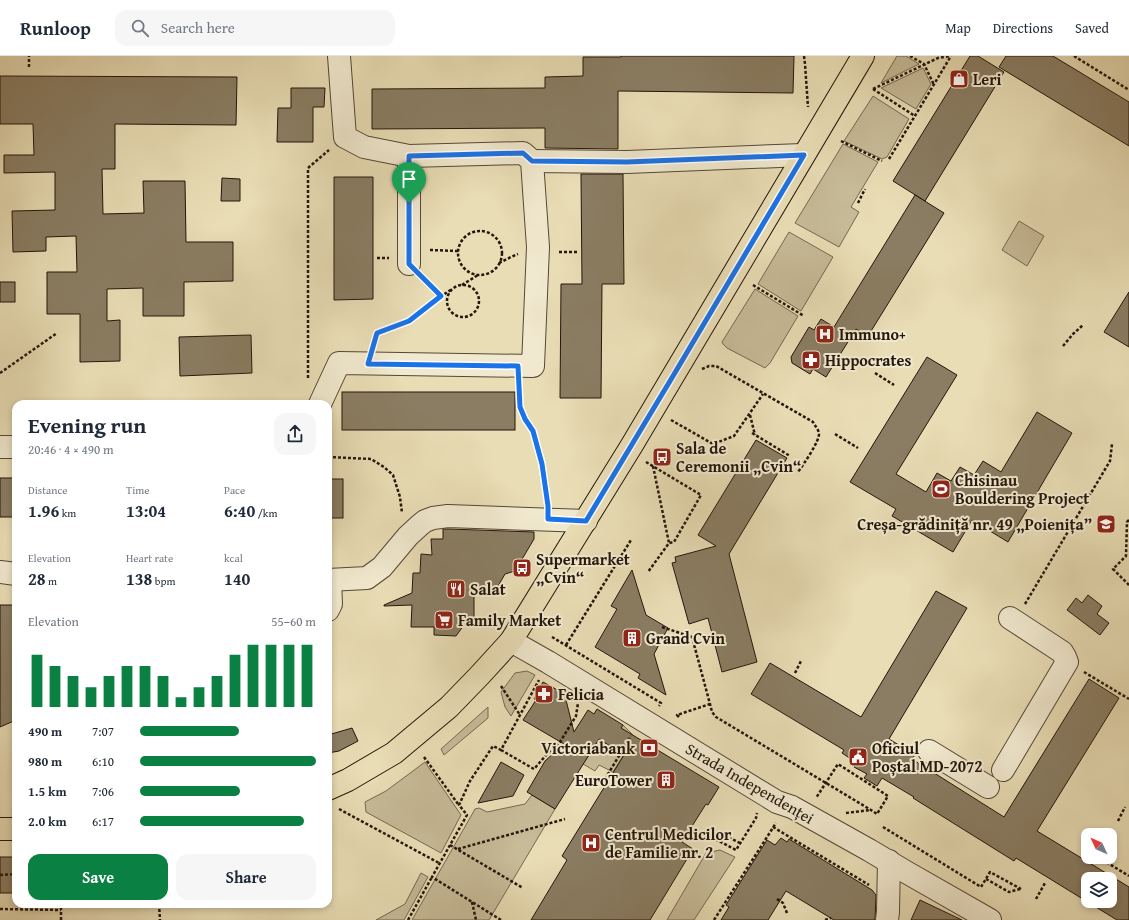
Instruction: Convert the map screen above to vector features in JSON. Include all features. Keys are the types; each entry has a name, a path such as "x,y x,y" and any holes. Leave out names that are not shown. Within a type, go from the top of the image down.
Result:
{"main road":[{"path":"332,787 348,780 394,753 449,707 480,676 511,641 586,521 863,56"},
{"path":"0,829 12,829"}],"street":[{"path":"339,56 345,137 364,147 409,156 523,153 532,161 627,162 804,155"},
{"path":"409,156 409,257"},
{"path":"322,400 339,363 533,366 538,247 532,161"},
{"path":"0,447 12,447"},
{"path":"332,580 367,578 382,567 405,540 425,521 433,518 448,516 586,521"},
{"path":"0,572 12,574"},
{"path":"1003,770 1067,662 1066,657 1062,652 1010,618"},
{"name":"Strada Independenței","path":"511,641 777,802 792,807 990,920"},
{"path":"929,751 988,788"},
{"path":"882,902 888,861"}],"path":[{"path":"29,56 29,67"},
{"path":"804,56 808,108"},
{"path":"910,56 924,64 934,85"},
{"path":"915,116 873,89 938,58 950,56"},
{"path":"889,159 950,56"},
{"path":"1074,56 1129,90"},
{"path":"308,380 308,168 345,137"},
{"path":"841,141 882,161"},
{"path":"858,203 865,189"},
{"path":"481,231 494,236 501,247 502,253 499,264 493,270 488,273 478,274 469,272 464,268 460,263 458,251 460,244 468,234 481,231"},
{"path":"409,257 458,251"},
{"path":"409,257 441,296"},
{"path":"462,285 478,274"},
{"path":"368,364 377,333 409,321 456,286 462,285 471,287 474,290 479,298 479,303 475,312 467,317 456,316 451,313 446,304 446,298 452,289"},
{"path":"753,285 804,316"},
{"path":"1063,346 1072,334 1083,325"},
{"path":"0,373 57,333"},
{"path":"518,366 520,407 525,419 533,431 542,464 548,506 548,519"},
{"path":"702,369 709,366 716,366 813,422 819,434 817,441 798,472"},
{"path":"875,373 894,385"},
{"path":"671,420 713,444 734,436 763,394"},
{"path":"750,414 755,435"},
{"path":"752,433 790,456"},
{"path":"835,434 858,448"},
{"path":"1035,588 1110,461 1112,444"},
{"path":"332,457 371,460 384,467 393,476 400,497 405,540"},
{"path":"646,462 701,495 674,542 669,543 648,572"},
{"path":"653,466 669,543"},
{"path":"1129,520 1127,522 1126,556 1113,569 1129,585"},
{"path":"566,646 630,540"},
{"path":"662,627 692,637 712,712 716,717 783,758 824,782 830,786 877,814 888,796 838,764 830,777 826,783 814,802"},
{"path":"552,637 661,703 657,710"},
{"path":"794,673 802,661"},
{"path":"500,750 548,662"},
{"path":"1067,662 1129,699"},
{"path":"501,686 520,715"},
{"path":"458,805 470,780 493,746 534,769 560,742 576,716 578,697"},
{"path":"677,715 710,704"},
{"path":"605,779 630,738"},
{"path":"408,920 466,815 424,757"},
{"path":"1118,821 1125,808"},
{"path":"339,809 439,863"},
{"path":"705,839 719,841 736,850 756,818 758,811"},
{"path":"458,849 565,818"},
{"path":"714,920 773,827 882,902"},
{"path":"883,827 981,887 986,878 990,872 1021,889 1008,892 986,878"},
{"path":"719,841 722,834 740,843"},
{"path":"450,845 523,888"},
{"path":"1109,864 1129,876"},
{"path":"0,875 12,874"},
{"path":"432,877 502,920"},
{"path":"1036,899 1045,883"},
{"path":"777,899 783,903 787,913"},
{"path":"472,902 476,920"},
{"path":"159,908 160,920"},
{"path":"0,909 61,910 61,920"},
{"path":"826,920 831,918"}],"shaded area":[{"path":"897,56 906,56 919,64 881,83"},
{"path":"923,68 931,84 916,109 881,88"},
{"path":"873,96 909,119 887,157 882,159 844,141"},
{"path":"843,144 878,162 851,207 859,212 839,247 795,223"},
{"path":"1019,221 1044,236 1027,266 1002,250"},
{"path":"789,232 833,257 801,311 758,284"},
{"path":"755,289 798,316 770,363 765,368 727,348 722,342"},
{"path":"527,671 535,675 511,716 505,707 501,692 515,673"},
{"path":"488,707 488,718 444,755 441,749"},
{"path":"623,725 635,737 613,772 599,765 595,771 583,764 599,739 610,746"},
{"path":"425,762 461,815 441,853 366,812 365,802 386,791"},
{"path":"532,795 555,809 489,920 412,920 475,809 479,808 487,812 525,804"},
{"path":"720,850 735,857 694,920 667,920 706,853"},
{"path":"421,873 428,877 404,920 376,920 405,904"}],"building":[{"path":"794,56 793,93 618,91 618,149 545,148 545,128 372,129 372,89 545,88 545,77 583,76 583,57"},
{"path":"970,56 978,56 1004,72 925,201 893,181"},
{"path":"1006,56 1053,56 1129,102 1129,146 999,67"},
{"path":"0,76 237,77 236,125 115,124 115,169 102,169 103,214 144,213 143,181 185,181 186,242 233,242 233,281 184,282 184,316 143,316 143,288 107,289 107,321 120,320 120,361 80,362 80,314 47,314 47,272 77,272 76,236 46,237 46,251 13,252 12,211 55,210 55,172 4,173 4,155 34,155 33,124 0,124"},
{"path":"291,88 325,88 324,107 313,107 313,142 277,142 278,108 291,108"},
{"path":"581,174 623,174 624,284 602,284 601,398 560,398 561,284 582,284"},
{"path":"334,177 373,177 373,299 334,300"},
{"path":"222,178 240,179 240,201 221,201"},
{"path":"915,195 944,213 868,336 856,329 826,377 813,369 810,374 792,363 791,357 809,327 814,330 821,319 834,327"},
{"path":"0,282 15,282 15,302 0,302"},
{"path":"1129,292 1129,347 1104,332"},
{"path":"251,335 252,373 180,376 179,337"},
{"path":"927,357 957,375 896,474 926,492 937,473 951,481 960,467 974,475 983,461 1001,472 1037,412 1072,433 1008,542 972,520 953,552 892,516 896,509 850,482"},
{"path":"342,392 515,392 515,430 342,430"},
{"path":"756,440 787,458 729,554 757,662 722,672 708,618 689,624 672,563 676,562 675,557 716,546 698,535"},
{"path":"0,478 12,478 12,517 0,517"},
{"path":"332,479 343,479 343,518 332,518"},
{"path":"443,529 534,532 534,539 515,571 505,574 494,593 474,593 474,618 464,625 456,636 434,635 434,627 411,627 412,605 384,606 412,593 413,573 420,573 421,554 432,555 431,539 443,539"},
{"name":"Grand Cvin","path":"632,570 646,615 668,628 654,654 666,695 638,678 640,674 595,647 617,609 611,606"},
{"path":"936,591 967,608 889,739 915,755 912,759 1004,817 1089,679 1119,698 1037,831 1081,858 1081,864 1091,864 1104,872 1081,872 1081,898 1016,858 1014,861 882,778 877,786 864,778 867,774 854,767 857,763 842,753 844,750 751,694 770,663 861,717"},
{"path":"1088,595 1102,606 1097,614 1109,623 1100,635 1067,610 1076,598 1082,603"},
{"path":"0,605 12,605 12,722 0,727"},
{"path":"543,682 561,692 565,696 574,732 588,710 594,714 597,709 623,725 621,728 719,787 708,805 706,804 682,842 693,849 650,920 531,920 567,860 562,856 624,755 599,739 555,809 527,792 545,761 564,744 523,720 536,700 534,699"},
{"path":"352,728 358,741 339,751 332,752 332,734"},
{"path":"501,762 524,775 513,796 478,803"},
{"path":"781,838 787,842 789,839 872,890 876,895 875,920 834,920 786,891 768,920 721,920 729,907 726,905 767,840 775,845"},
{"path":"0,857 12,857 12,893 0,893"},
{"path":"1117,880 1129,887 1129,920 1117,920 1097,908 1117,908"},
{"path":"920,900 962,920 911,920"}],"place":[{"name":"Leri","path":"959,79"},
{"name":"Immuno+","path":"825,334"},
{"name":"Hippocrates","path":"811,360"},
{"name":"Sala de Ceremonii „Cvin“","path":"662,457"},
{"name":"Chisinau Bouldering Project","path":"941,489"},
{"name":"Creșa-grădiniță nr. 49 „Poienița”","path":"1106,524"},
{"name":"Supermarket „Cvin“","path":"522,568"},
{"name":"Salat","path":"456,589"},
{"name":"Family Market","path":"444,620"},
{"name":"Grand Cvin","path":"632,638"},
{"name":"Felicia","path":"544,694"},
{"name":"Victoriabank","path":"649,748"},
{"name":"Oficiul Poștal MD-2072","path":"858,757"},
{"name":"EuroTower","path":"666,780"},
{"name":"Centrul Medicilor de Familie nr. 2","path":"591,843"}],"route":[{"path":"523,153 532,161 627,162 804,155 586,521 548,519 548,506 542,464 533,431 525,419 520,407 518,366 368,364 377,333 409,321 441,296 409,264 409,203 409,156 523,153"}]}
